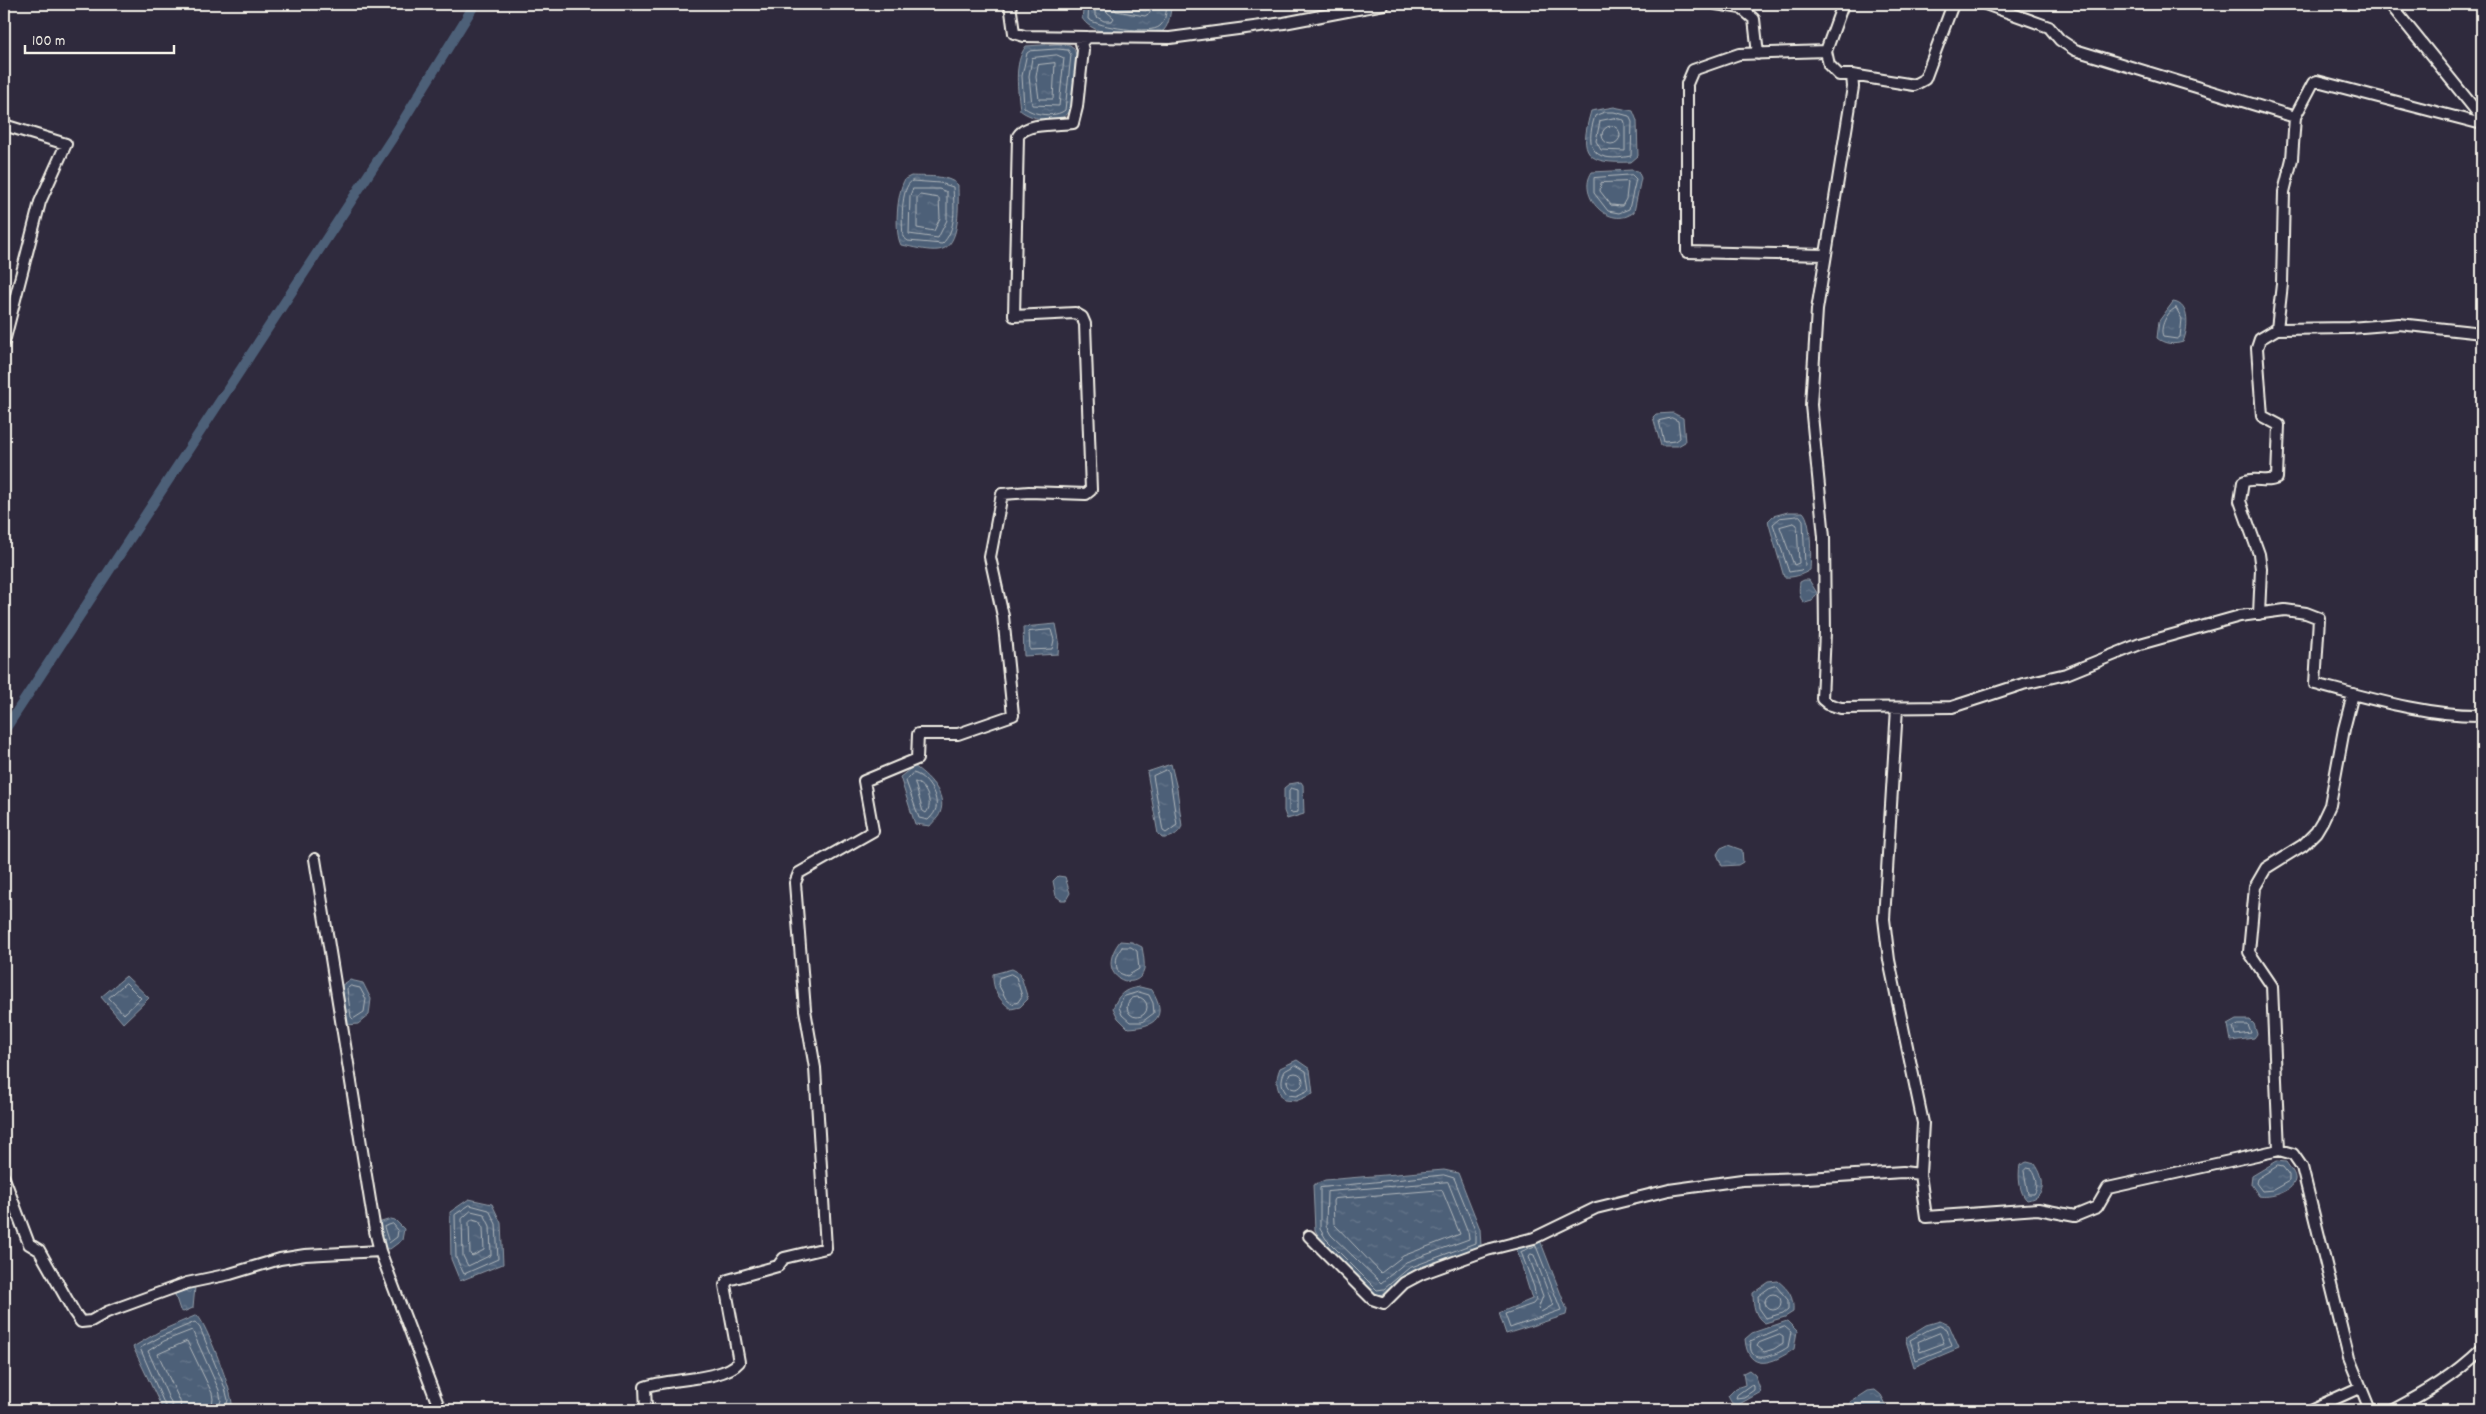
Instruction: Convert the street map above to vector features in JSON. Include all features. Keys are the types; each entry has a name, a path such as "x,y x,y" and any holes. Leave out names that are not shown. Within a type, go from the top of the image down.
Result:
{"street":[{"path":"1010,4 1014,33 1024,36 1170,38 1284,23 1384,4"},
{"path":"1716,4 1741,8 1754,19 1758,54"},
{"path":"1843,4 1826,51 1829,65 1839,75 1852,75 1914,85 1925,79 1952,4"},
{"path":"1985,4 2049,27 2060,40 2075,50 2296,117"},
{"path":"2390,4 2482,118"},
{"path":"646,1410 645,1387 712,1374 730,1369 739,1362 725,1285 728,1280 778,1266 784,1258 826,1248 815,1068 806,1010 795,883 799,873 872,831 864,781 917,759 918,734 958,734 1013,715 1003,616 990,557 1002,494 1029,492 1086,494 1091,490 1085,324 1082,316 1075,313 1014,316 1018,136 1021,130 1030,128 1073,124 1077,107 1082,60 1081,43 1087,37"},
{"path":"1826,51 1739,54 1693,70 1687,84 1687,252 1826,255"},
{"path":"1852,75 1853,87 1817,310 1811,405 1824,537 1825,632 1822,700 1841,708 1952,706 2022,684 2066,674 2140,644 2240,616 2285,610 2306,613 2319,618 2315,684 2456,716 2482,715"},
{"path":"2277,328 2282,284 2284,192 2292,159 2296,117 2313,83 2317,81 2482,124"},
{"path":"4,125 66,144 40,202 4,342"},
{"path":"2259,614 2261,569 2259,554 2240,501 2243,482 2249,479 2272,481 2277,478 2279,425 2262,416 2257,348 2260,339 2277,328 2350,328 2399,324 2482,334"},
{"path":"2279,1150 2272,986 2249,952 2255,887 2266,868 2303,845 2316,832 2322,822 2330,804 2344,729 2353,694"},
{"path":"1897,708 1884,920 1889,960 1923,1122 1920,1174 1926,1216 2031,1209 2075,1216 2096,1207 2108,1188 2279,1150 2293,1154 2302,1167 2349,1358 2370,1410"},
{"path":"315,859 362,1154 380,1251 440,1410"},
{"path":"1309,1236 1372,1299 1384,1303 1404,1283 1421,1274 1487,1250 1534,1238 1596,1208 1669,1190 1742,1180 1903,1172 1920,1174"},
{"path":"4,1178 29,1244 39,1250 81,1322 91,1321 107,1312 187,1283 230,1274 280,1259 305,1255 380,1251"},
{"path":"2393,1410 2439,1385 2460,1370 2482,1349"},
{"path":"2310,1410 2361,1387"}],"water":[{"path":"1084,4 1103,4 1146,11 1148,4 1172,4 1169,21 1164,30 1152,34 1134,35 1107,32 1090,26 1082,18"},
{"path":"1070,45 1074,48 1076,55 1071,109 1062,118 1039,119 1020,110 1017,77 1019,61 1026,46"},
{"path":"1614,107 1633,111 1637,121 1638,156 1631,162 1596,159 1586,147 1587,126 1591,111"},
{"path":"1638,171 1641,178 1634,212 1625,217 1615,217 1606,214 1598,208 1588,191 1588,181 1592,172"},
{"path":"911,176 948,179 958,185 957,223 955,233 946,248 930,250 901,245 897,222 898,202 905,179"},
{"path":"2173,302 2183,307 2187,318 2187,325 2183,342 2173,344 2163,342 2157,338 2159,321"},
{"path":"1673,413 1683,418 1685,442 1678,446 1661,446 1653,417 1656,414"},
{"path":"1788,512 1803,512 1806,517 1811,557 1810,570 1797,576 1784,577 1768,521 1773,516"},
{"path":"1809,580 1817,593 1812,601 1805,603 1801,599 1799,590 1800,582"},
{"path":"1056,624 1059,640 1058,654 1024,656 1023,627"},
{"path":"1171,764 1177,789 1182,826 1174,835 1162,838 1158,834 1147,772"},
{"path":"914,766 925,774 935,786 941,799 942,806 939,815 930,826 915,824 900,777"},
{"path":"1301,782 1303,785 1304,814 1287,819 1284,811 1284,788 1289,784"},
{"path":"1728,845 1742,850 1743,862 1738,865 1722,866 1717,854 1721,848"},
{"path":"1058,876 1065,877 1070,893 1066,900 1061,900 1056,896 1053,881"},
{"path":"1120,941 1132,942 1142,947 1144,970 1140,977 1134,981 1126,981 1119,978 1114,973 1111,965 1113,954"},
{"path":"1012,969 1020,973 1028,999 1020,1007 1011,1009 997,994 993,974"},
{"path":"126,976 149,998 123,1023 101,997"},
{"path":"350,980 363,983 371,999 369,1015 358,1024 347,1025 342,985"},
{"path":"1140,987 1152,990 1157,999 1159,1013 1152,1022 1146,1025 1128,1028 1118,1018 1113,1008 1123,993"},
{"path":"2237,1020 2250,1020 2254,1024 2257,1034 2254,1038 2231,1041 2228,1025"},
{"path":"1297,1060 1310,1069 1313,1094 1296,1101 1284,1100 1277,1084 1278,1072 1280,1068"},
{"path":"2277,1161 2286,1162 2294,1173 2295,1180 2293,1185 2280,1194 2259,1196 2251,1184 2252,1176"},
{"path":"2027,1162 2035,1164 2041,1175 2042,1186 2038,1195 2027,1200 2021,1189 2019,1174 2020,1165"},
{"path":"1444,1170 1458,1173 1480,1229 1481,1246 1411,1272 1386,1294 1376,1296 1322,1242 1315,1230 1313,1185 1325,1180"},
{"path":"469,1199 492,1204 501,1223 503,1264 460,1281 451,1259 450,1212"},
{"path":"391,1219 395,1220 404,1229 402,1240 390,1249 384,1248 378,1223"},
{"path":"1540,1240 1567,1310 1566,1315 1506,1334 1499,1313 1532,1299 1516,1247"},
{"path":"1778,1281 1790,1294 1793,1302 1793,1312 1785,1317 1765,1323 1755,1311 1753,1293 1769,1282"},
{"path":"195,1287 193,1308 183,1312 180,1310 175,1295 178,1290"},
{"path":"197,1315 218,1359 232,1405 228,1410 163,1410 133,1347 160,1331"},
{"path":"1787,1321 1797,1331 1794,1349 1770,1361 1757,1361 1751,1357 1747,1350 1745,1339 1752,1333"},
{"path":"1940,1321 1949,1325 1959,1348 1914,1367 1905,1338 1926,1325"},
{"path":"1749,1370 1755,1375 1761,1392 1736,1406 1728,1396 1736,1388 1745,1385 1743,1373"},
{"path":"1875,1390 1881,1395 1888,1408 1886,1410 1851,1410 1850,1402 1867,1391"}],"waterway":[{"path":"4,731 393,137 475,4"}]}
